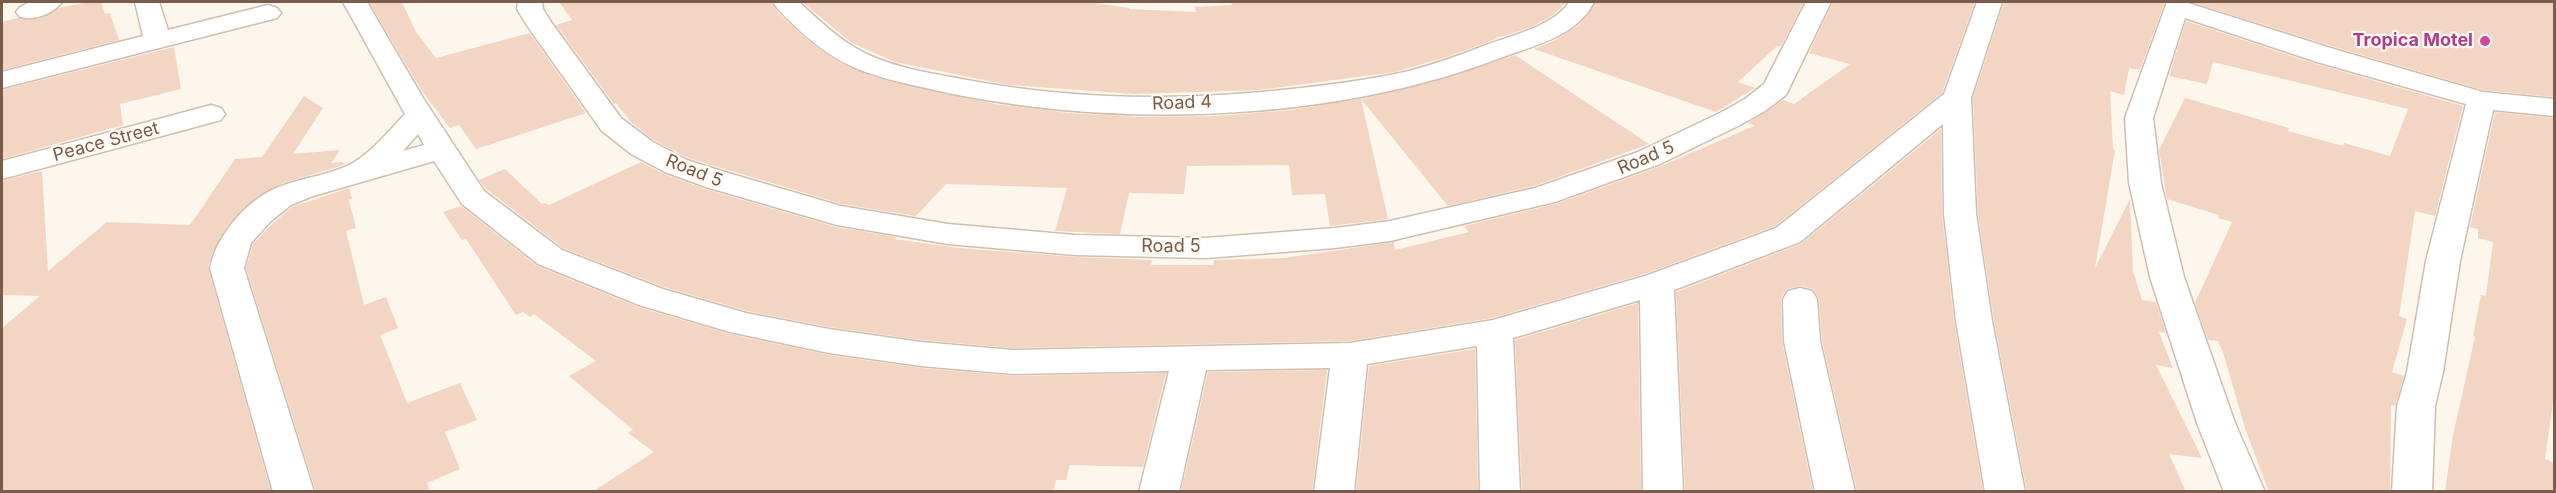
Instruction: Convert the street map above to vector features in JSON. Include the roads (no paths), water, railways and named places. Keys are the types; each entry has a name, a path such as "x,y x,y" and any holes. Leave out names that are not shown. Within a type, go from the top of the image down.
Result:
{"street":[{"path":"147,2 158,41"},
{"path":"355,2 420,114 473,197 550,257 651,297 743,324 829,341 921,354 1013,362 1350,356 1495,331 1658,284 1788,235 1958,98"},
{"name":"Road 5","path":"530,2 530,9 538,24 611,124 642,147 676,166 780,200 898,227 1012,241 1186,248 1335,238 1390,231 1544,195 1650,158 1730,119 1755,105 1776,89 1818,2"},
{"name":"Road 4","path":"785,2 833,45 853,57 880,68 959,88 997,94 1052,101 1111,104 1189,104 1283,98 1386,84 1509,47 1574,15 1572,4"},
{"path":"1990,2 1958,98 1960,214 1974,321 2005,492"},
{"path":"2245,492 2216,423 2167,277 2145,183 2139,118 2169,4 2327,56 2481,100 2554,107"},
{"path":"2,80 268,13"},
{"path":"2412,492 2416,406 2425,372 2443,261 2481,100"},
{"name":"Peace Street","path":"2,170 211,114"},
{"path":"353,175 373,163 420,114"},
{"path":"294,492 226,268 229,254 238,238 275,202 293,193 442,149"},
{"path":"1658,284 1662,492"},
{"path":"1800,299 1802,341 1835,492"},
{"path":"1495,331 1500,492"},
{"path":"1334,492 1350,356"},
{"path":"1159,492 1190,359"}],"place":[{"name":"Tropica Motel","path":"2485,41"}]}
